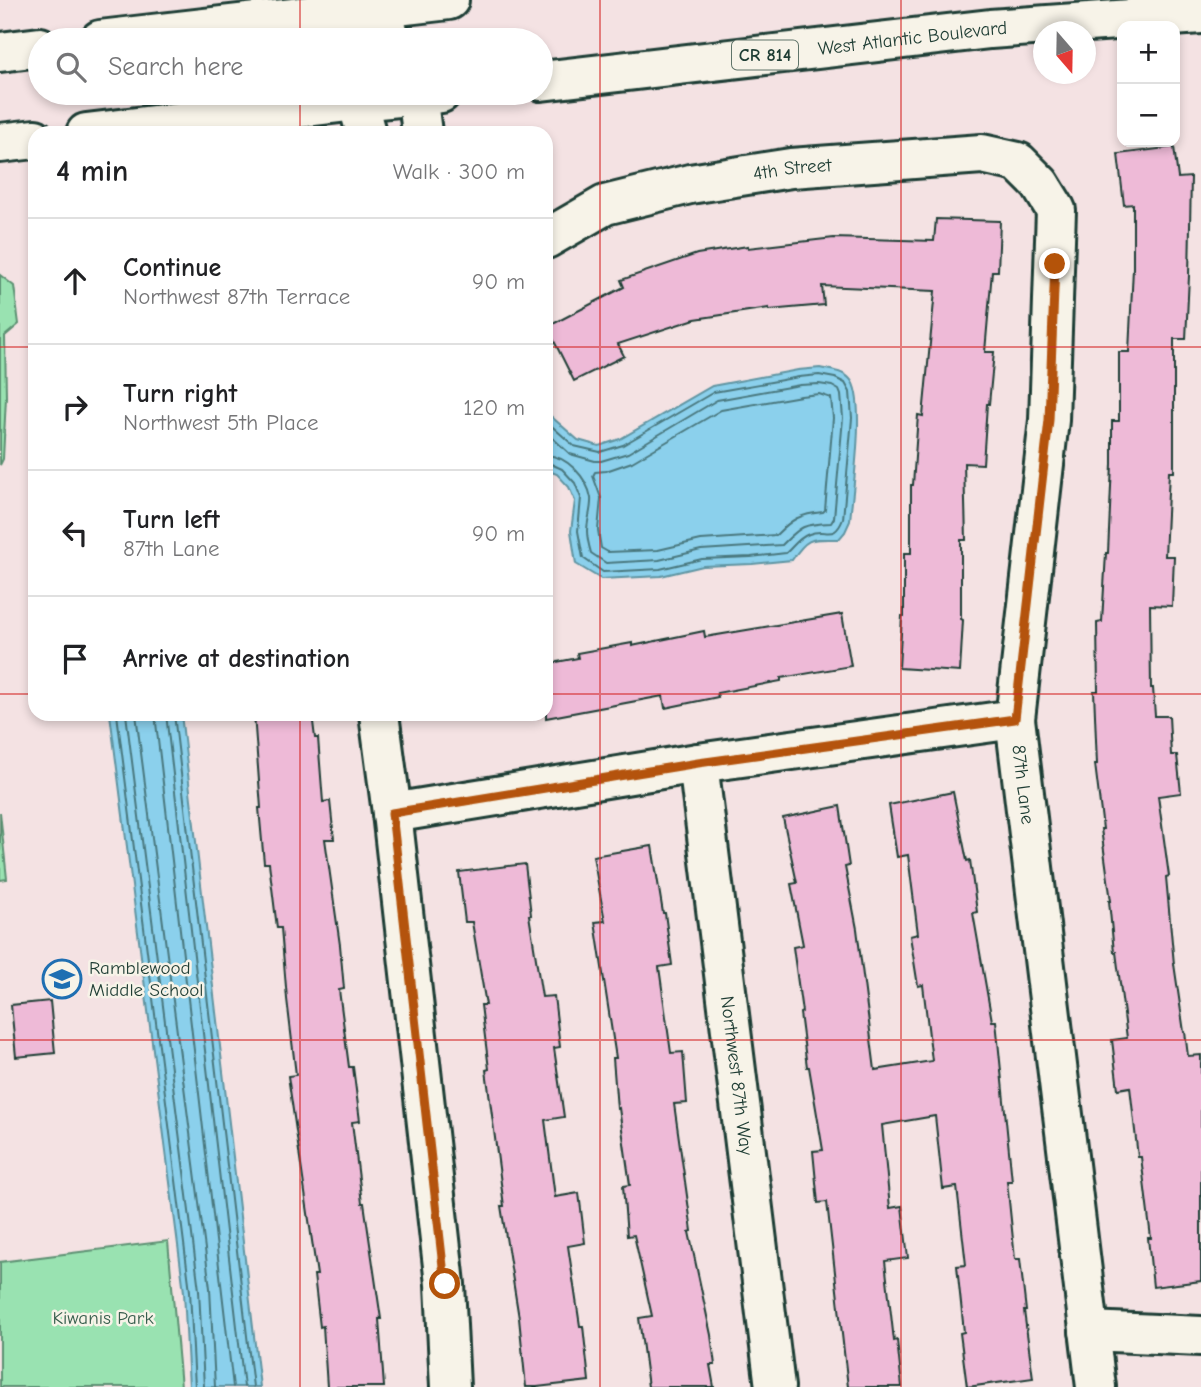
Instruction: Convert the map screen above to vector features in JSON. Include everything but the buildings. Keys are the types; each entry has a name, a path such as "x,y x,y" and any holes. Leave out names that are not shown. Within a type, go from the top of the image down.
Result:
{"street":[{"path":"286,28 379,22 449,0"},
{"name":"West Atlantic Boulevard","path":"553,80 990,29 1201,14"},
{"path":"0,52 28,48"},
{"path":"166,126 360,109 377,105"},
{"path":"423,126 424,105"},
{"path":"0,143 28,140"},
{"name":"4th Street","path":"553,235 606,205 690,184 791,168 982,154 1018,162 1040,184"},
{"name":"87th Lane","path":"1040,184 1056,210 1049,420 1015,719 1096,1387"},
{"path":"392,813 698,763 1015,719"},
{"path":"380,721 445,1284 450,1387"},
{"name":"Northwest 87th Way","path":"698,763 775,1387"},
{"path":"1089,1331 1201,1336"}],"green space":[{"path":"0,275 14,286 19,324 5,336 6,397 3,459 0,465"},
{"path":"0,812 7,879 0,880"},
{"name":"Kiwanis Park","path":"168,1241 181,1387 0,1387 0,1262"}],"water":[{"path":"820,368 840,373 850,379 855,389 858,425 850,521 839,539 811,540 792,560 703,566 661,576 601,579 576,564 571,531 575,501 569,487 553,473 553,418 578,440 599,446 620,439 712,386"},
{"path":"111,721 182,721 260,1387 189,1387 184,1292"}],"place":[{"name":"Ramblewood Middle School","path":"62,979"}],"route":[{"path":"445,1284 392,813 698,763 1015,719 1049,420 1055,264"}]}
